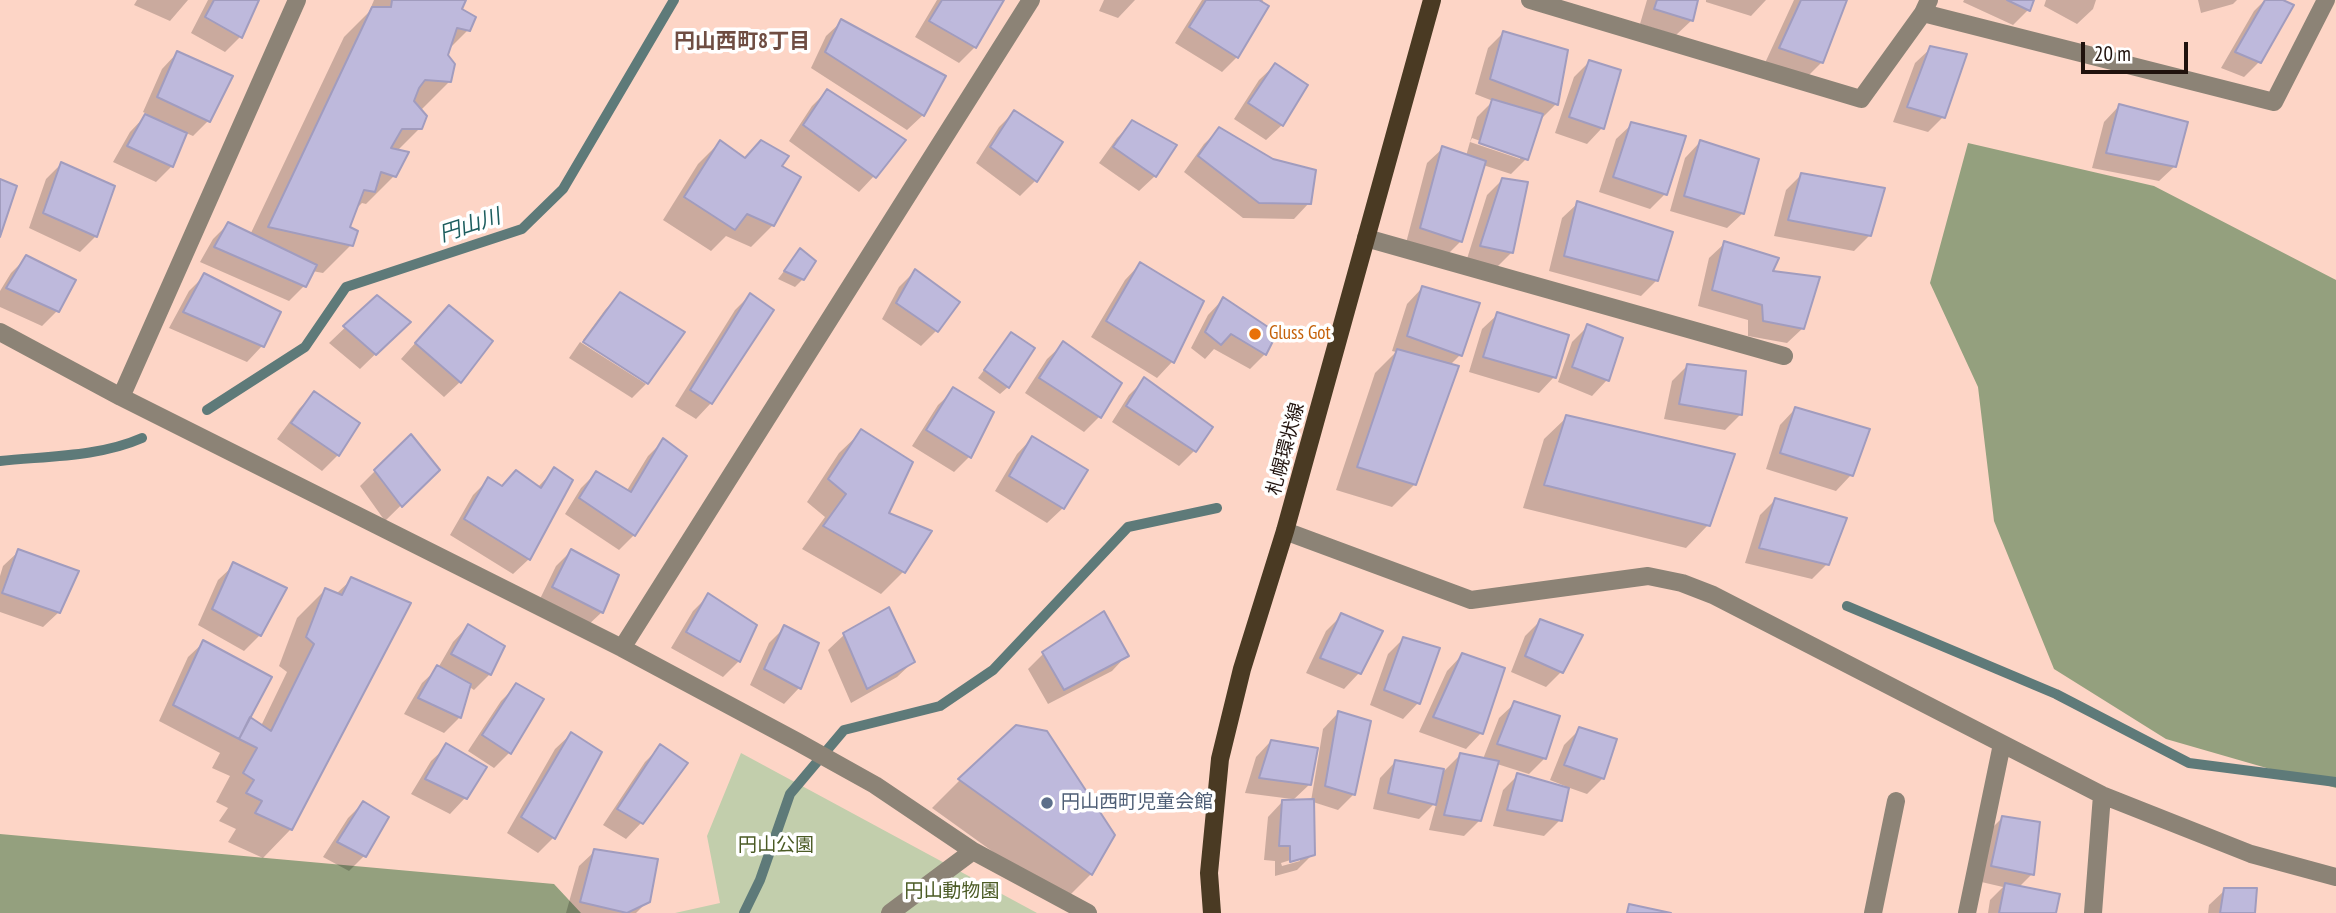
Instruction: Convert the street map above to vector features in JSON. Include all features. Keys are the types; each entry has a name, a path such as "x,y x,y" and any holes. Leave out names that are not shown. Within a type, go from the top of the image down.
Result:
{"main road":[{"name":"札幌環状線","path":"1212,913 1209,873 1220,760 1242,669 1285,531 1432,0"}],"street":[{"path":"121,397 297,0"},
{"path":"622,648 1031,0"},
{"path":"1530,0 1861,99 1926,6 2274,102 2326,0"},
{"path":"1366,238 1784,356"},
{"path":"0,332 121,397 622,648 875,785 973,851 1088,913"},
{"path":"1285,531 1471,600 1648,576 1682,583 1713,595 2102,795 2251,854 2336,877"},
{"path":"1967,913 2002,744"},
{"path":"2093,913 2102,795"},
{"path":"1873,913 1896,801"},
{"path":"890,913 973,851"}],"green space":[{"path":"1968,143 2154,186 2336,280 2336,788 2166,739 2054,669 1994,521 1978,387 1930,283"},
{"name":"円山公園","path":"741,753 1037,913 675,913 720,903 707,836"},
{"path":"0,834 554,884 581,913 0,913"}],"building":[{"path":"214,0 259,0 242,38 205,17"},
{"path":"392,0 466,0 462,9 476,17 470,31 457,28 448,55 455,64 451,82 425,80 419,88 414,101 427,116 422,129 402,129 391,148 409,152 396,177 381,172 375,192 364,190 350,227 358,231 353,246 268,227 372,7 391,7"},
{"path":"942,0 1004,0 976,48 929,21"},
{"path":"1206,0 1259,0 1269,6 1238,58 1189,27"},
{"path":"1657,0 1698,0 1693,21 1654,9"},
{"path":"1801,0 1847,0 1823,63 1779,48"},
{"path":"2007,0 2034,0 2030,11"},
{"path":"2265,0 2283,0 2294,5 2261,63 2235,52"},
{"path":"841,19 946,76 924,116 825,52"},
{"path":"1503,31 1568,50 1558,105 1490,79"},
{"path":"1930,46 1967,54 1945,118 1907,107"},
{"path":"177,51 233,76 210,122 157,97"},
{"path":"1589,60 1621,70 1604,129 1569,117"},
{"path":"1275,63 1308,85 1283,126 1248,103"},
{"path":"827,89 906,140 876,178 803,125"},
{"path":"1492,99 1543,114 1528,160 1479,143"},
{"path":"2119,104 2188,122 2176,167 2106,153"},
{"path":"1014,110 1063,142 1037,182 990,147"},
{"path":"145,114 187,133 173,167 127,146"},
{"path":"1132,120 1177,145 1156,177 1113,147"},
{"path":"1631,122 1686,136 1667,195 1613,177"},
{"path":"1219,127 1273,159 1316,170 1311,204 1259,203 1198,156"},
{"path":"720,140 745,158 761,140 789,156 782,166 801,177 774,226 747,214 735,230 684,197"},
{"path":"1700,140 1759,159 1744,214 1684,196"},
{"path":"1442,146 1486,161 1462,242 1420,228"},
{"path":"61,162 115,186 97,237 43,213"},
{"path":"1801,173 1885,188 1871,236 1788,220"},
{"path":"1502,178 1528,182 1513,253 1480,246"},
{"path":"0,179 17,186 0,237"},
{"path":"1577,201 1673,232 1658,281 1564,256"},
{"path":"228,222 317,265 306,287 214,247"},
{"path":"1724,241 1779,258 1773,271 1820,277 1804,329 1763,321 1762,305 1712,290"},
{"path":"800,248 816,261 804,280 784,271"},
{"path":"26,255 76,280 59,312 6,288"},
{"path":"1140,262 1204,301 1174,363 1106,321"},
{"path":"915,269 960,302 938,332 896,303"},
{"path":"204,273 281,312 264,347 183,312"},
{"path":"1422,286 1480,303 1462,356 1407,336"},
{"path":"620,292 685,332 648,384 583,342"},
{"path":"750,293 774,310 712,404 690,390"},
{"path":"377,295 411,322 376,355 343,326"},
{"path":"1223,297 1277,333 1266,355 1231,334 1221,345 1205,332"},
{"path":"449,305 493,341 461,383 415,343"},
{"path":"1497,312 1569,335 1556,378 1483,357"},
{"path":"1587,324 1623,338 1609,381 1572,367"},
{"path":"1011,332 1035,348 1009,388 984,370"},
{"path":"1063,341 1122,383 1101,418 1039,378"},
{"path":"1397,349 1459,366 1416,485 1357,467"},
{"path":"1687,364 1746,371 1742,415 1679,404"},
{"path":"1144,377 1213,427 1196,452 1126,406"},
{"path":"953,387 994,412 971,458 926,430"},
{"path":"314,391 360,423 339,456 291,423"},
{"path":"1795,407 1870,429 1853,476 1780,453"},
{"path":"1566,415 1735,454 1710,526 1544,485"},
{"path":"861,429 913,462 889,513 932,531 905,573 823,526 846,494 828,479"},
{"path":"411,434 440,470 402,507 374,470"},
{"path":"1032,436 1088,470 1064,509 1009,476"},
{"path":"663,438 687,456 635,536 579,498 596,471 631,492"},
{"path":"554,467 573,480 530,560 464,519 488,477 502,486 516,470 541,488"},
{"path":"1775,498 1847,518 1829,565 1759,548"},
{"path":"18,549 79,571 60,613 2,593"},
{"path":"571,549 619,575 603,613 552,587"},
{"path":"233,562 287,588 261,636 212,609"},
{"path":"351,577 411,603 292,830 255,813 262,801 246,793 254,780 243,773 257,748 239,739 250,717 271,731 314,644 306,637 325,588 342,595"},
{"path":"708,593 757,625 740,662 686,632"},
{"path":"889,607 915,662 867,689 843,633"},
{"path":"1104,611 1129,656 1064,690 1042,652"},
{"path":"1341,613 1383,631 1361,674 1320,658"},
{"path":"1540,619 1583,635 1563,673 1525,656"},
{"path":"468,624 505,646 491,675 451,654"},
{"path":"784,625 819,643 801,689 764,669"},
{"path":"1403,637 1440,648 1420,704 1384,690"},
{"path":"203,640 272,677 239,739 173,705"},
{"path":"1462,653 1505,668 1483,734 1433,717"},
{"path":"437,665 471,684 461,718 418,698"},
{"path":"516,683 544,699 511,754 482,735"},
{"path":"1514,701 1560,716 1546,759 1497,744"},
{"path":"1338,711 1371,721 1355,795 1325,786"},
{"path":"1016,725 1047,731 1115,835 1092,875 958,779"},
{"path":"1579,727 1617,739 1604,779 1564,765"},
{"path":"571,732 602,752 555,839 521,817"},
{"path":"1271,740 1318,748 1311,785 1259,778"},
{"path":"446,743 487,767 467,799 425,779"},
{"path":"660,744 688,763 643,824 617,809"},
{"path":"1460,753 1499,761 1481,821 1444,815"},
{"path":"1395,760 1444,769 1436,805 1388,793"},
{"path":"1517,773 1569,788 1562,821 1507,810"},
{"path":"1314,799 1315,855 1290,862 1290,846 1279,846 1282,800"},
{"path":"363,801 389,817 366,857 337,842"},
{"path":"2002,816 2040,822 2034,875 1991,866"},
{"path":"594,849 658,859 650,902 627,913 580,902"},
{"path":"2005,883 2060,894 2056,913 1999,913"},
{"path":"2224,888 2257,888 2255,913 2220,913"},
{"path":"1629,904 1671,913 1627,913"}],"waterway":[{"name":"円山川","path":"207,410 305,347 346,287 522,229 563,189 674,0"},
{"name":"円山川","path":"0,461 91,452 142,438"},
{"path":"744,913 760,880 790,794 844,730 940,706 993,670 1128,527 1217,508"},
{"path":"1847,606 2056,694 2189,763 2336,782"}],"place":[{"name":"Gluss Got","path":"1255,334"},
{"name":"円山西町児童会館","path":"1047,803"}],"district":[{"name":"円山西町8丁目","path":"742,42"}],"park label":[{"name":"円山動物園","path":"952,892"}]}
